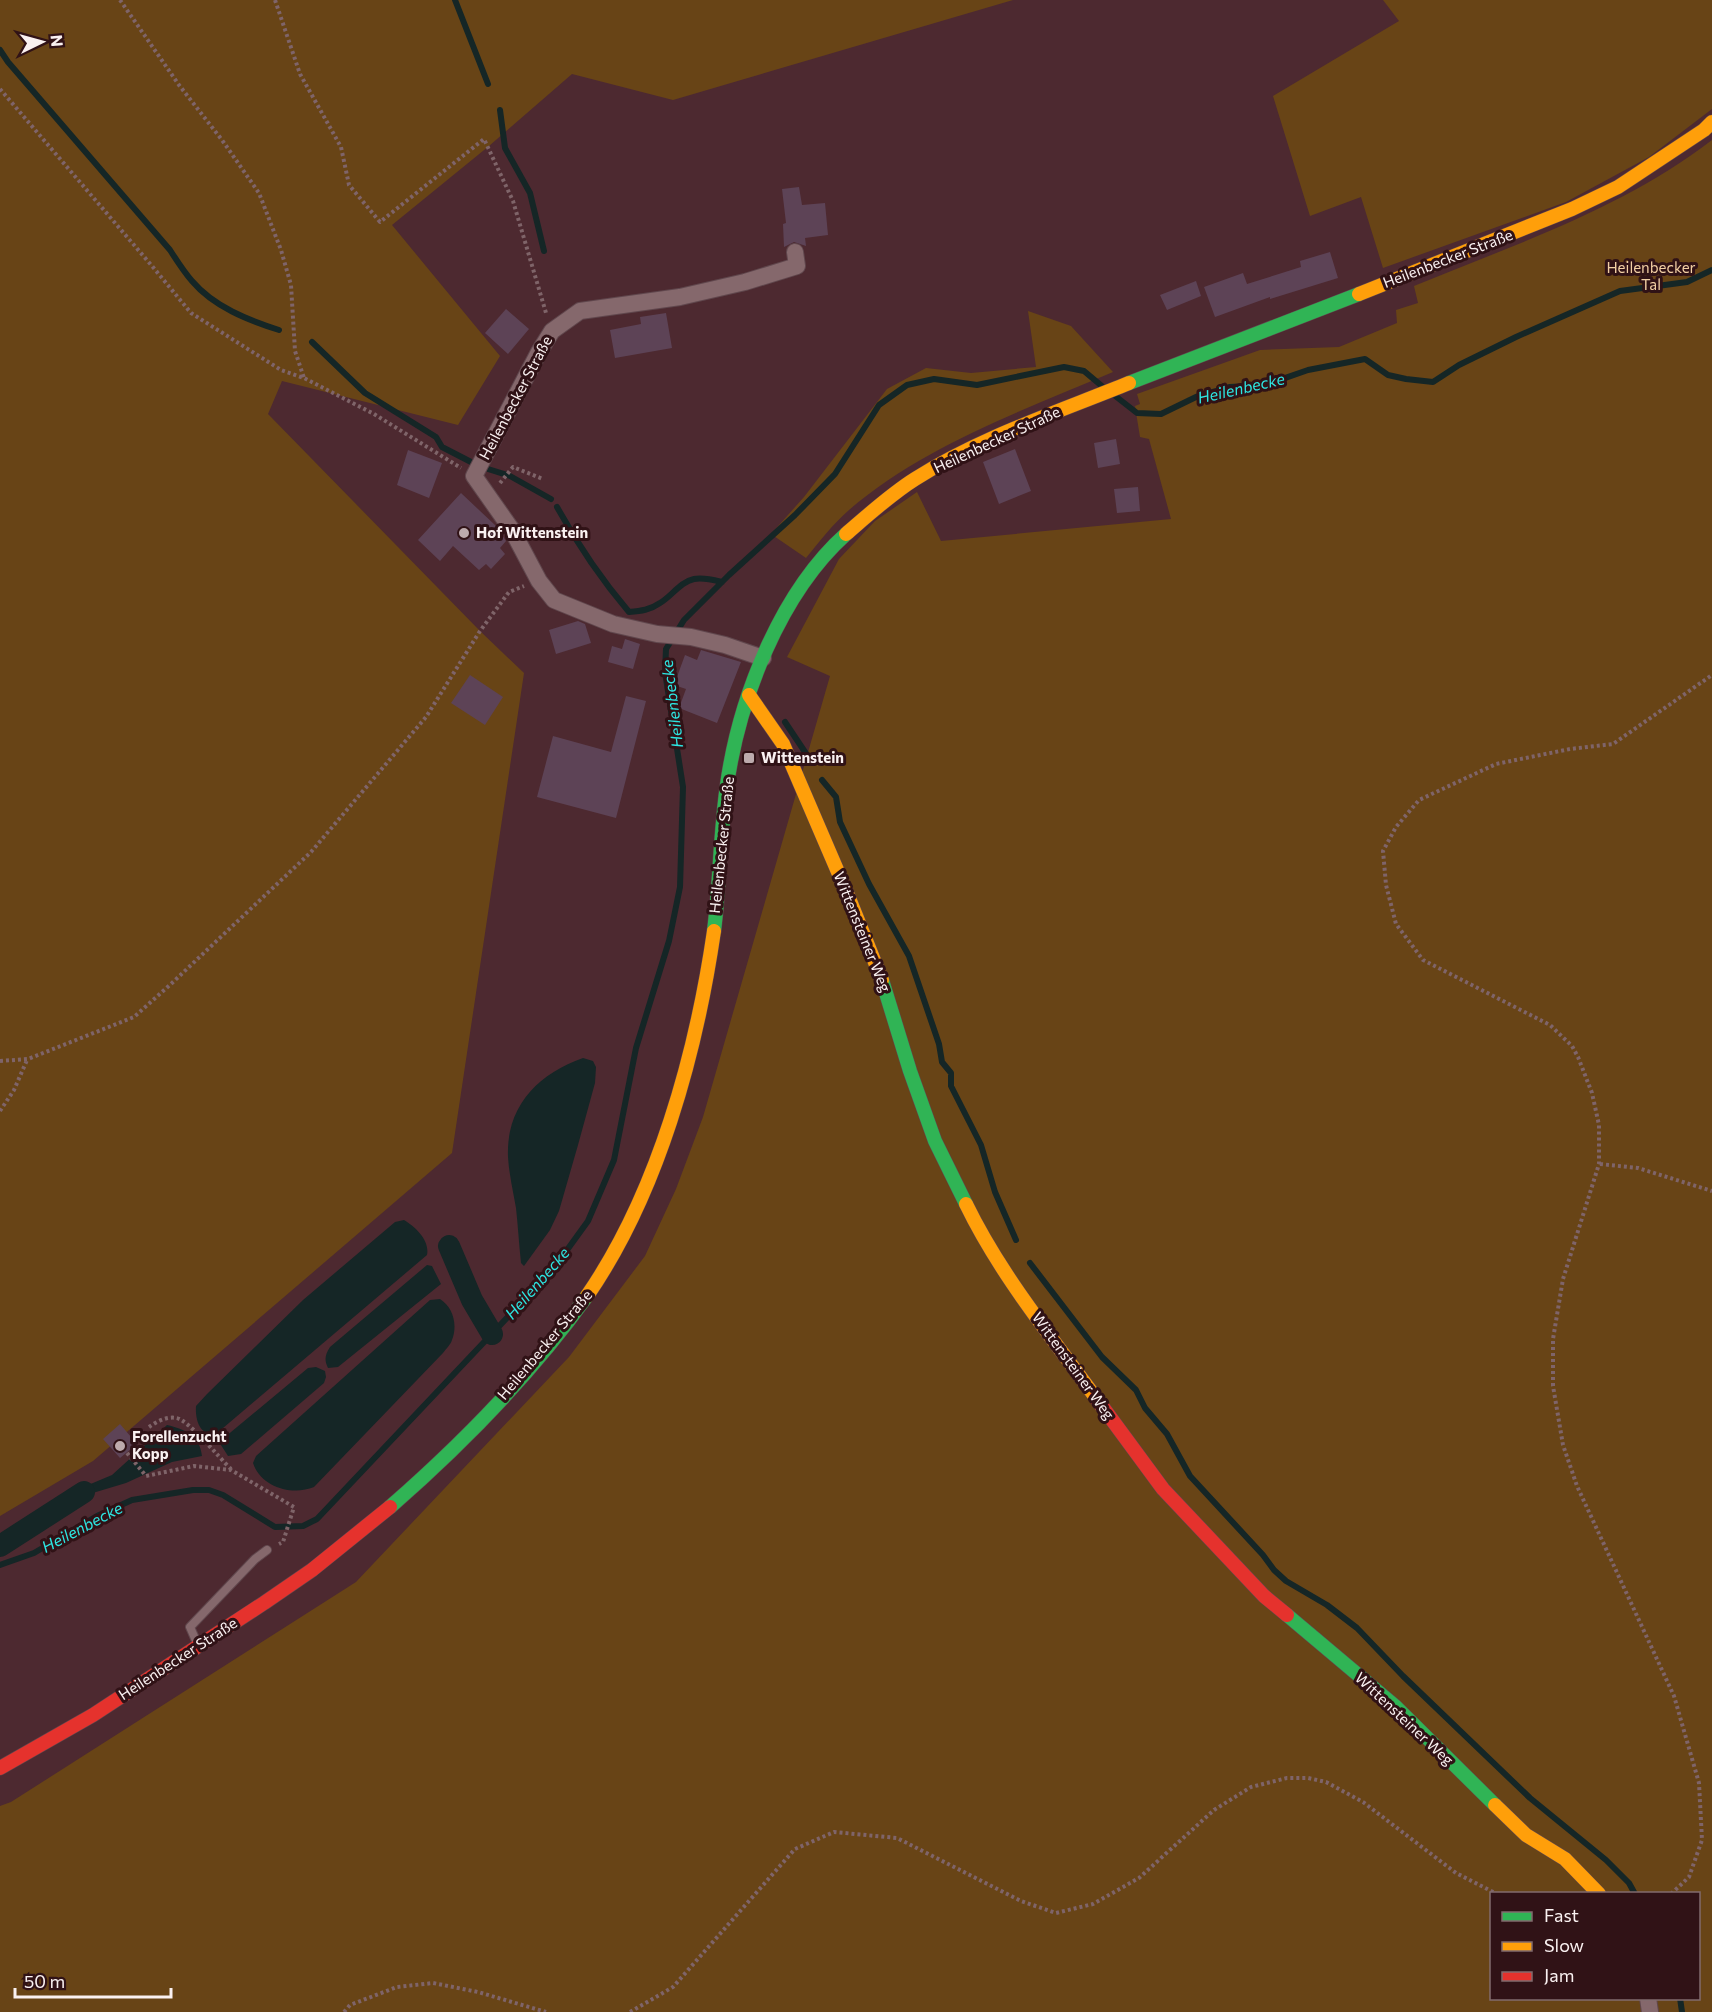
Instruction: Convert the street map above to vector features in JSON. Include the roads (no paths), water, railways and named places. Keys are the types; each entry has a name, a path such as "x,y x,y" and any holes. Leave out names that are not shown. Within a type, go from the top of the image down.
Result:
{"main road":[{"name":"Heilenbecker Straße","path":"0,1768 21,1758 137,1687 313,1569 370,1523 425,1474 496,1404 546,1350 591,1291 621,1243 645,1191 668,1123 701,1001 715,915 720,842 730,766 749,695 763,658 792,604 819,562 852,528 916,478 999,436 1129,381 1353,296 1572,209 1618,187 1704,130 1712,122"},
{"name":"Wittensteiner Weg","path":"749,695 783,744 847,894 883,983 910,1071 935,1141 975,1223 1015,1288 1163,1490 1264,1596 1395,1706 1526,1835 1564,1858 1598,1892"}],"street":[{"name":"Heilenbecker Straße","path":"763,658 692,637 657,634 614,624 554,600 539,581 512,530 474,476 552,331 580,311 680,297 745,282 796,266 795,252"}],"lane":[{"path":"198,1646 190,1627 255,1559 267,1550"}],"waterway":[{"path":"455,0 488,84"},
{"path":"0,50 170,250 186,274 201,290 232,312 279,330"},
{"path":"500,110 505,148 530,193 544,251"},
{"name":"Heilenbecke","path":"1114,395 1137,413 1161,414 1196,397 1230,387 1265,385 1308,370 1365,359 1388,375 1433,382 1459,365 1516,337 1620,291 1687,282 1712,270"},
{"path":"312,342 365,393 436,437 442,447 473,463"},
{"name":"Heilenbecke","path":"0,1565 34,1553 97,1516 132,1500 193,1490 209,1490 223,1495 275,1527 303,1526 317,1519 554,1268 588,1221 614,1160 636,1048 669,941 680,887 683,787 665,672 666,649 684,620 835,474 879,405 907,385 934,379 977,385 1064,367 1084,371 1103,387"},
{"path":"488,469 510,476 551,499"},
{"path":"557,507 590,561 629,612 645,610 656,605 680,586 694,579 722,582"},
{"path":"785,722 811,761"},
{"path":"822,780 836,797 840,822 869,884 909,956 939,1044 942,1062 951,1073 951,1086 981,1145 995,1192 1016,1240"},
{"path":"449,1246 472,1300 492,1334"},
{"path":"1030,1263 1102,1357 1136,1390 1145,1408 1167,1434 1190,1476 1274,1570 1286,1581 1327,1605 1357,1628 1403,1676 1530,1798 1606,1860 1629,1883 1634,1892"},
{"path":"0,1546 84,1492"},
{"path":"1680,2000 1682,2012"}],"place":[{"name":"Hof Wittenstein","path":"464,533"},
{"name":"Wittenstein","path":"749,758"},
{"name":"Forellenzucht Kopp","path":"120,1446"}],"park label":[{"name":"Heilenbecker Tal","path":"1651,276"}]}
